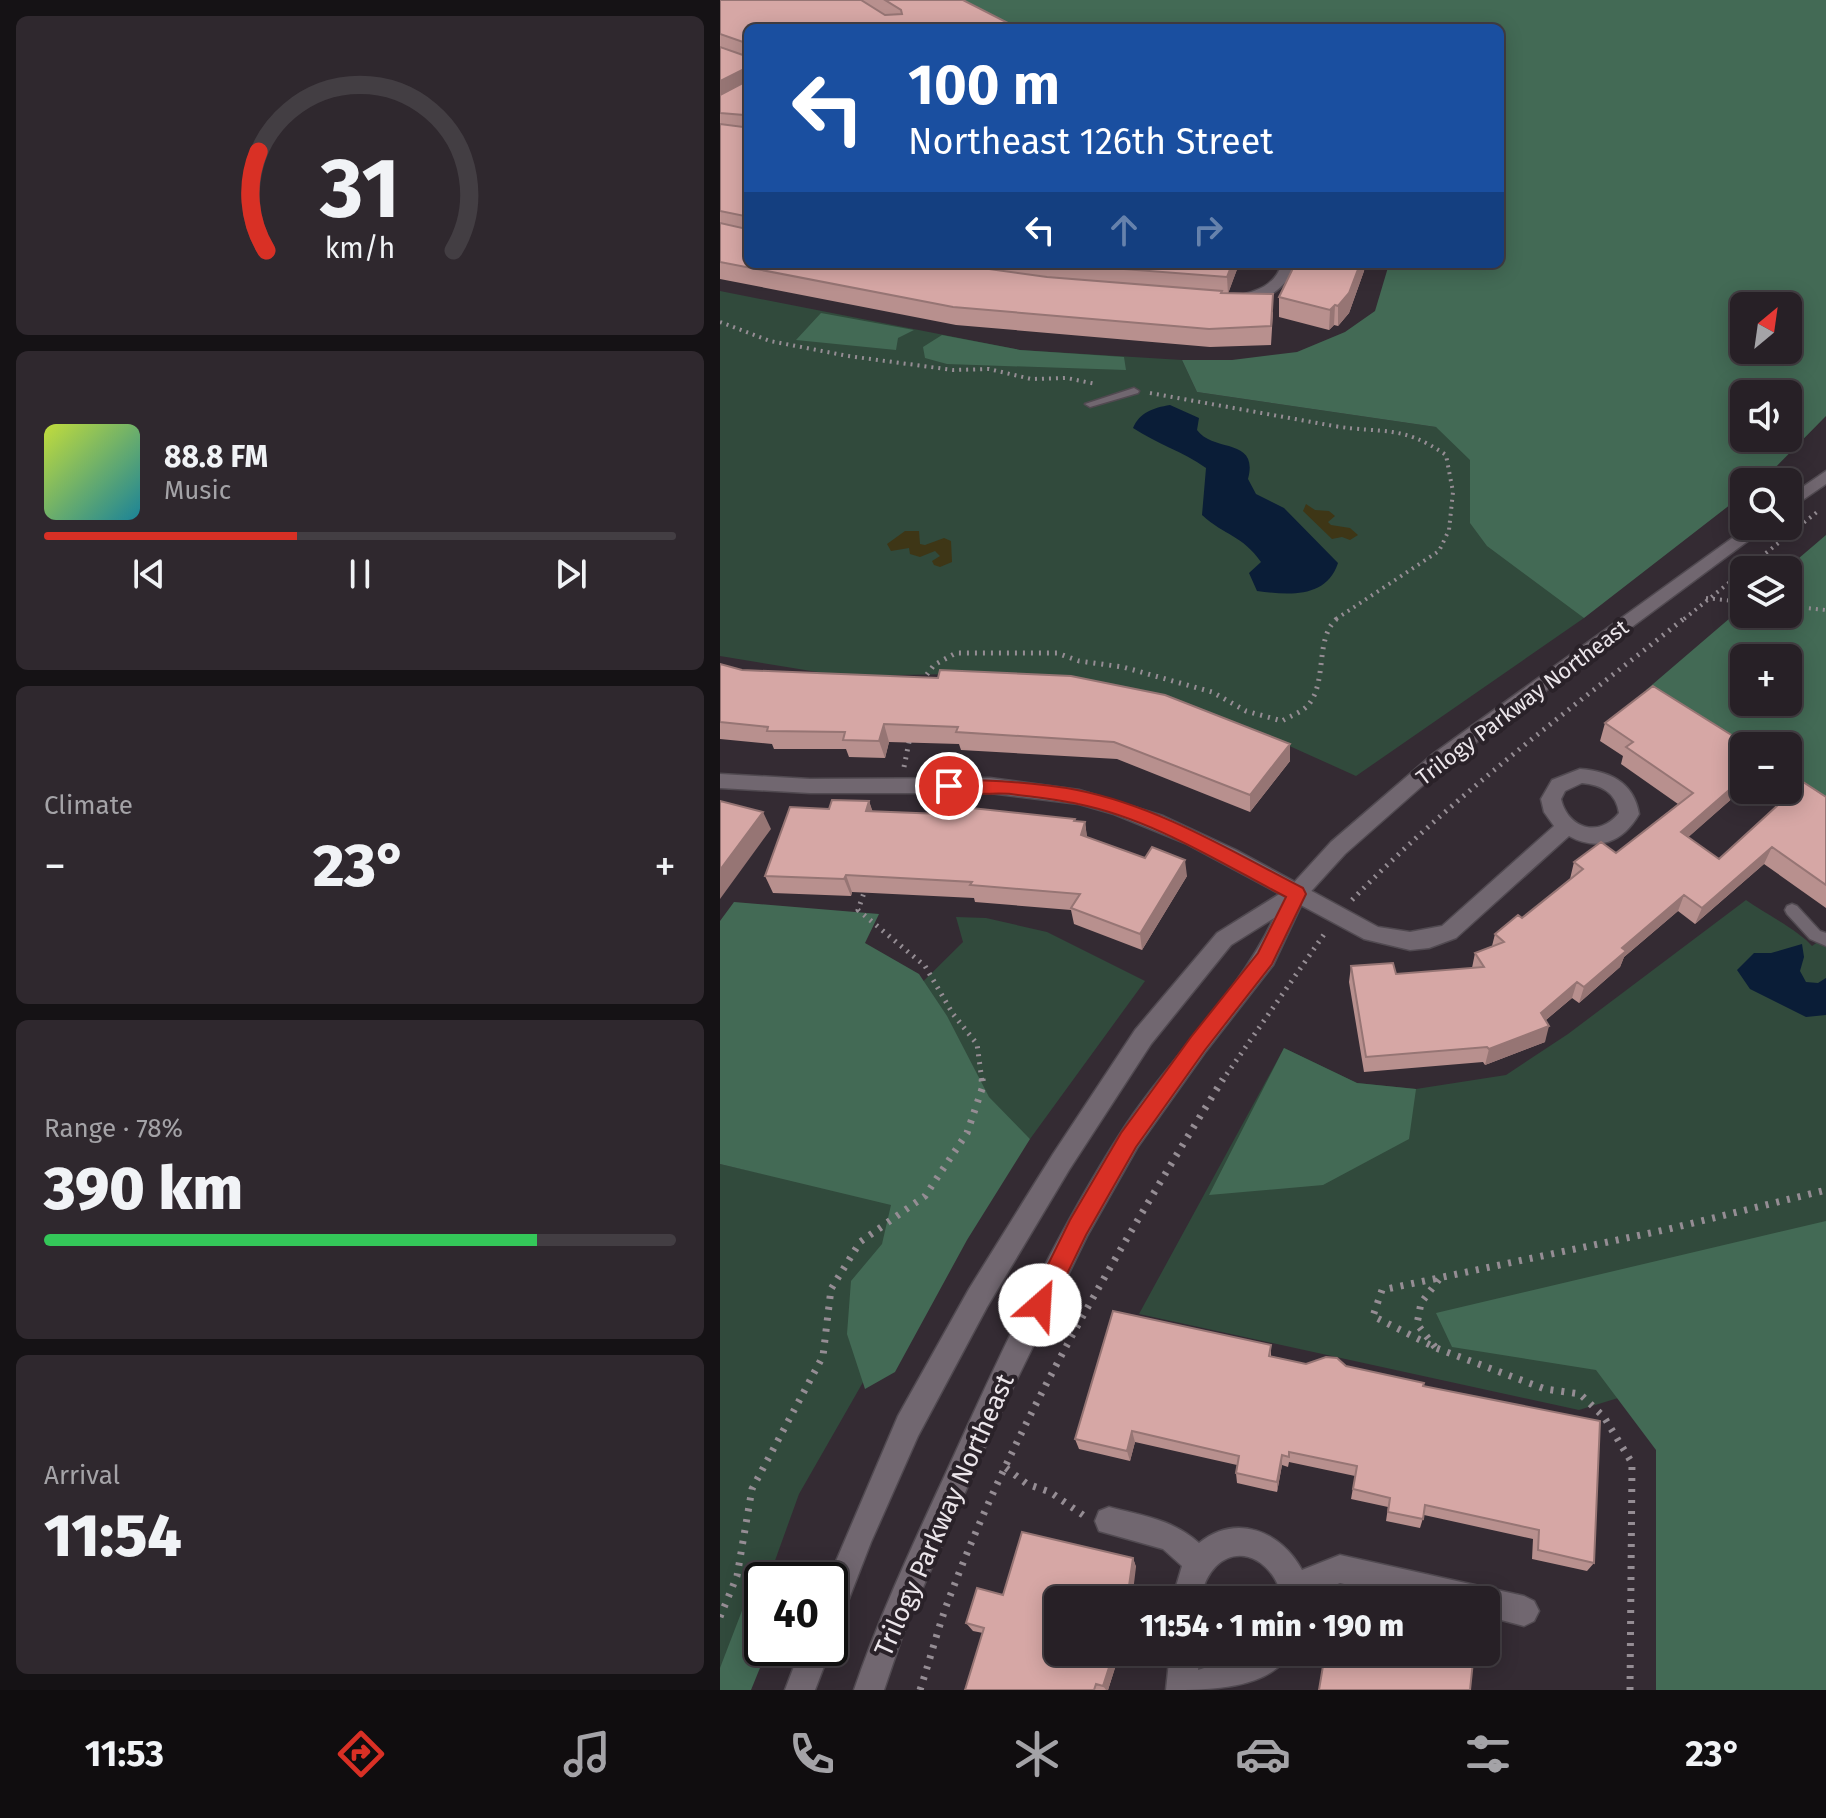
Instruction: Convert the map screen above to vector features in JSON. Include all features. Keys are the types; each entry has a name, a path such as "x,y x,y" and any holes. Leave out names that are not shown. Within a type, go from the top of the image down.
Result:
{"street":[{"path":"1219,302 1249,299 1269,291 1286,276 1288,268"},
{"path":"1802,494 1826,476"},
{"name":"Trilogy Parkway Northeast","path":"848,1564 908,1426 978,1298 1061,1162 1143,1037 1224,939 1296,894 1338,848 1440,759 1741,540"},
{"path":"720,781 764,787 999,786 1078,797 1128,812 1185,835 1371,933 1393,941 1413,943 1449,932 1566,827"},
{"name":"Trilogy Parkway Northeast","path":"869,1690 910,1581 989,1409 1078,1228 1129,1140 1198,1044 1265,959 1296,894"},
{"path":"1109,1521 1171,1537 1199,1562"},
{"path":"1191,1586 1199,1562 1219,1545 1241,1540 1269,1553 1286,1566 1294,1586"},
{"path":"1311,1586 1340,1569 1415,1586"},
{"path":"1500,1605 1524,1611"},
{"path":"800,1690 809,1666"},
{"path":"1181,1690 1184,1666"},
{"path":"1193,1690 1204,1680 1238,1675 1258,1666"}],"lane":[{"path":"1090,404 1134,391"},
{"path":"1792,910 1815,935 1826,940"}],"path":[{"path":"1358,894 1481,781 1826,504"},
{"path":"1669,593 1730,600"},
{"path":"1802,607 1826,610"},
{"path":"920,1690 954,1583 1006,1468 1090,1306 1219,1082 1260,1019 1326,932"},
{"path":"1630,1690 1632,1463 1604,1417 1580,1394 1545,1389 1436,1348 1373,1316 1382,1290 1669,1229 1826,1190"},
{"path":"1436,1348 1417,1324 1421,1303 1441,1277"},
{"path":"1006,1468 1027,1484 1050,1492 1076,1513 1109,1521"}],"green space":[{"path":"953,0 1826,0 1826,416 1802,440 1802,380 1730,380 1730,452 1791,452 1775,468 1730,468 1730,505 1584,618 1487,546 1470,523 1470,460 1436,427 1197,392 1182,360 1232,360 1297,352 1345,332 1375,311 1388,268 1504,268 1504,24 998,24"},
{"path":"720,291 1020,350 1182,360 1197,392 1436,427 1551,472 1584,618 1356,776 1243,725 958,674 842,676 720,656"},
{"path":"821,313 914,330 898,338 896,350 796,340"},
{"path":"942,335 1020,350 1124,357 1126,370 947,364 925,358 923,347"},
{"path":"1826,535 1826,803 1802,788 1802,732 1730,732 1730,742 1646,690 1730,618 1730,628 1802,628 1801,556"},
{"path":"1746,900 1791,928 1812,946 1826,936 1826,1334 1579,1410 1139,1314 1284,1048 1357,1083 1416,1089 1506,1075 1568,1034"},
{"path":"734,902 879,914 865,943 919,974 947,1016 989,1097 1030,1139 967,1240 895,1372 865,1389 847,1334 851,1281 882,1244 891,1205 720,1164 720,921"},
{"path":"956,917 986,918 1047,932 1145,981 1030,1139 1014,1124 981,1176 799,1494 774,1562 744,1562 744,1627 720,1690 720,1164 764,1174 865,1039 963,942"},
{"path":"1284,1048 1357,1083 1416,1089 1409,1139 1323,1185 1209,1195"},
{"path":"1826,1221 1826,1690 1656,1690 1656,1450 1596,1370 1452,1347 1436,1313"},
{"path":"744,1605 744,1666 761,1666 751,1690 720,1690 720,1668"}],"sand":[{"path":"1306,504 1315,510 1329,511 1335,516 1328,522 1331,525 1350,528 1358,535 1350,540 1342,537 1332,539 1303,511"},
{"path":"905,531 919,531 920,544 944,538 951,541 952,562 940,567 934,565 932,561 940,556 935,551 920,557 910,554 909,548 891,551 887,544"}],"water":[{"path":"1170,405 1199,418 1197,430 1205,437 1233,447 1247,457 1250,466 1248,479 1256,494 1284,508 1338,563 1325,583 1305,592 1257,591 1249,573 1261,562 1247,546 1202,515 1206,468 1133,428 1139,418 1148,412"},
{"path":"1802,944 1804,957 1800,971 1806,982 1818,983 1826,978 1826,1015 1806,1017 1750,989 1737,970 1754,953 1771,953"}],"building":[{"path":"720,0 861,0 885,15 902,14 901,10 885,0 963,0 1010,24 744,24 744,42 720,34"},
{"path":"720,47 743,55 744,69 720,81"},
{"path":"744,83 744,115 720,113 720,95"},
{"path":"720,124 743,127 744,216 720,211"},
{"path":"720,223 744,226 744,267 720,262"},
{"path":"751,268 982,268 1221,293 1273,294 1271,326 1209,329 953,307"},
{"path":"1111,268 1230,268 1227,277"},
{"path":"1293,268 1358,268 1349,293 1330,310 1279,297"},
{"path":"720,664 742,670 938,678 940,670 1071,676 1165,695 1290,744 1250,795 1114,742 956,732 958,727 884,724 879,741 843,740 845,732 767,731 768,727 720,722"},
{"path":"1653,686 1730,734 1730,789 1681,832 1719,859 1779,804 1802,804 1803,782 1826,797 1826,885 1772,847 1702,908 1684,895 1622,948 1626,951 1584,987 1577,982 1541,1013 1549,1026 1489,1049 1366,1057 1351,966 1393,963 1396,974 1484,967 1475,953 1504,942 1495,934 1518,915 1522,918 1583,869 1574,862 1601,842 1616,853 1693,793 1626,747 1633,742 1605,723"},
{"path":"832,800 869,801 866,811 941,814 944,805 1075,819 1085,822 1081,835 1145,858 1152,847 1185,860 1140,934 1071,908 1080,894 970,885 972,882 846,875 844,879 765,876 790,807 829,809"},
{"path":"720,801 763,812 720,870"},
{"path":"1113,1311 1271,1345 1269,1356 1306,1364 1326,1357 1337,1358 1346,1366 1424,1383 1423,1386 1600,1421 1594,1563 1538,1550 1539,1530 1425,1505 1423,1519 1388,1512 1390,1498 1353,1489 1357,1466 1289,1452 1289,1457 1282,1455 1277,1482 1236,1473 1239,1456 1132,1431 1127,1451 1075,1439"},
{"path":"1022,1532 1133,1558 1129,1586 1044,1586 1044,1666 1109,1666 1103,1686 1096,1684 1094,1690 965,1690 984,1628 966,1623 977,1588 1003,1595"},
{"path":"1323,1666 1473,1666 1470,1690 1319,1690"}],"route":[{"path":"949,786 999,786 1078,797 1128,812 1185,835 1296,894 1265,959 1198,1044 1129,1140 1078,1228 1040,1305"}]}
